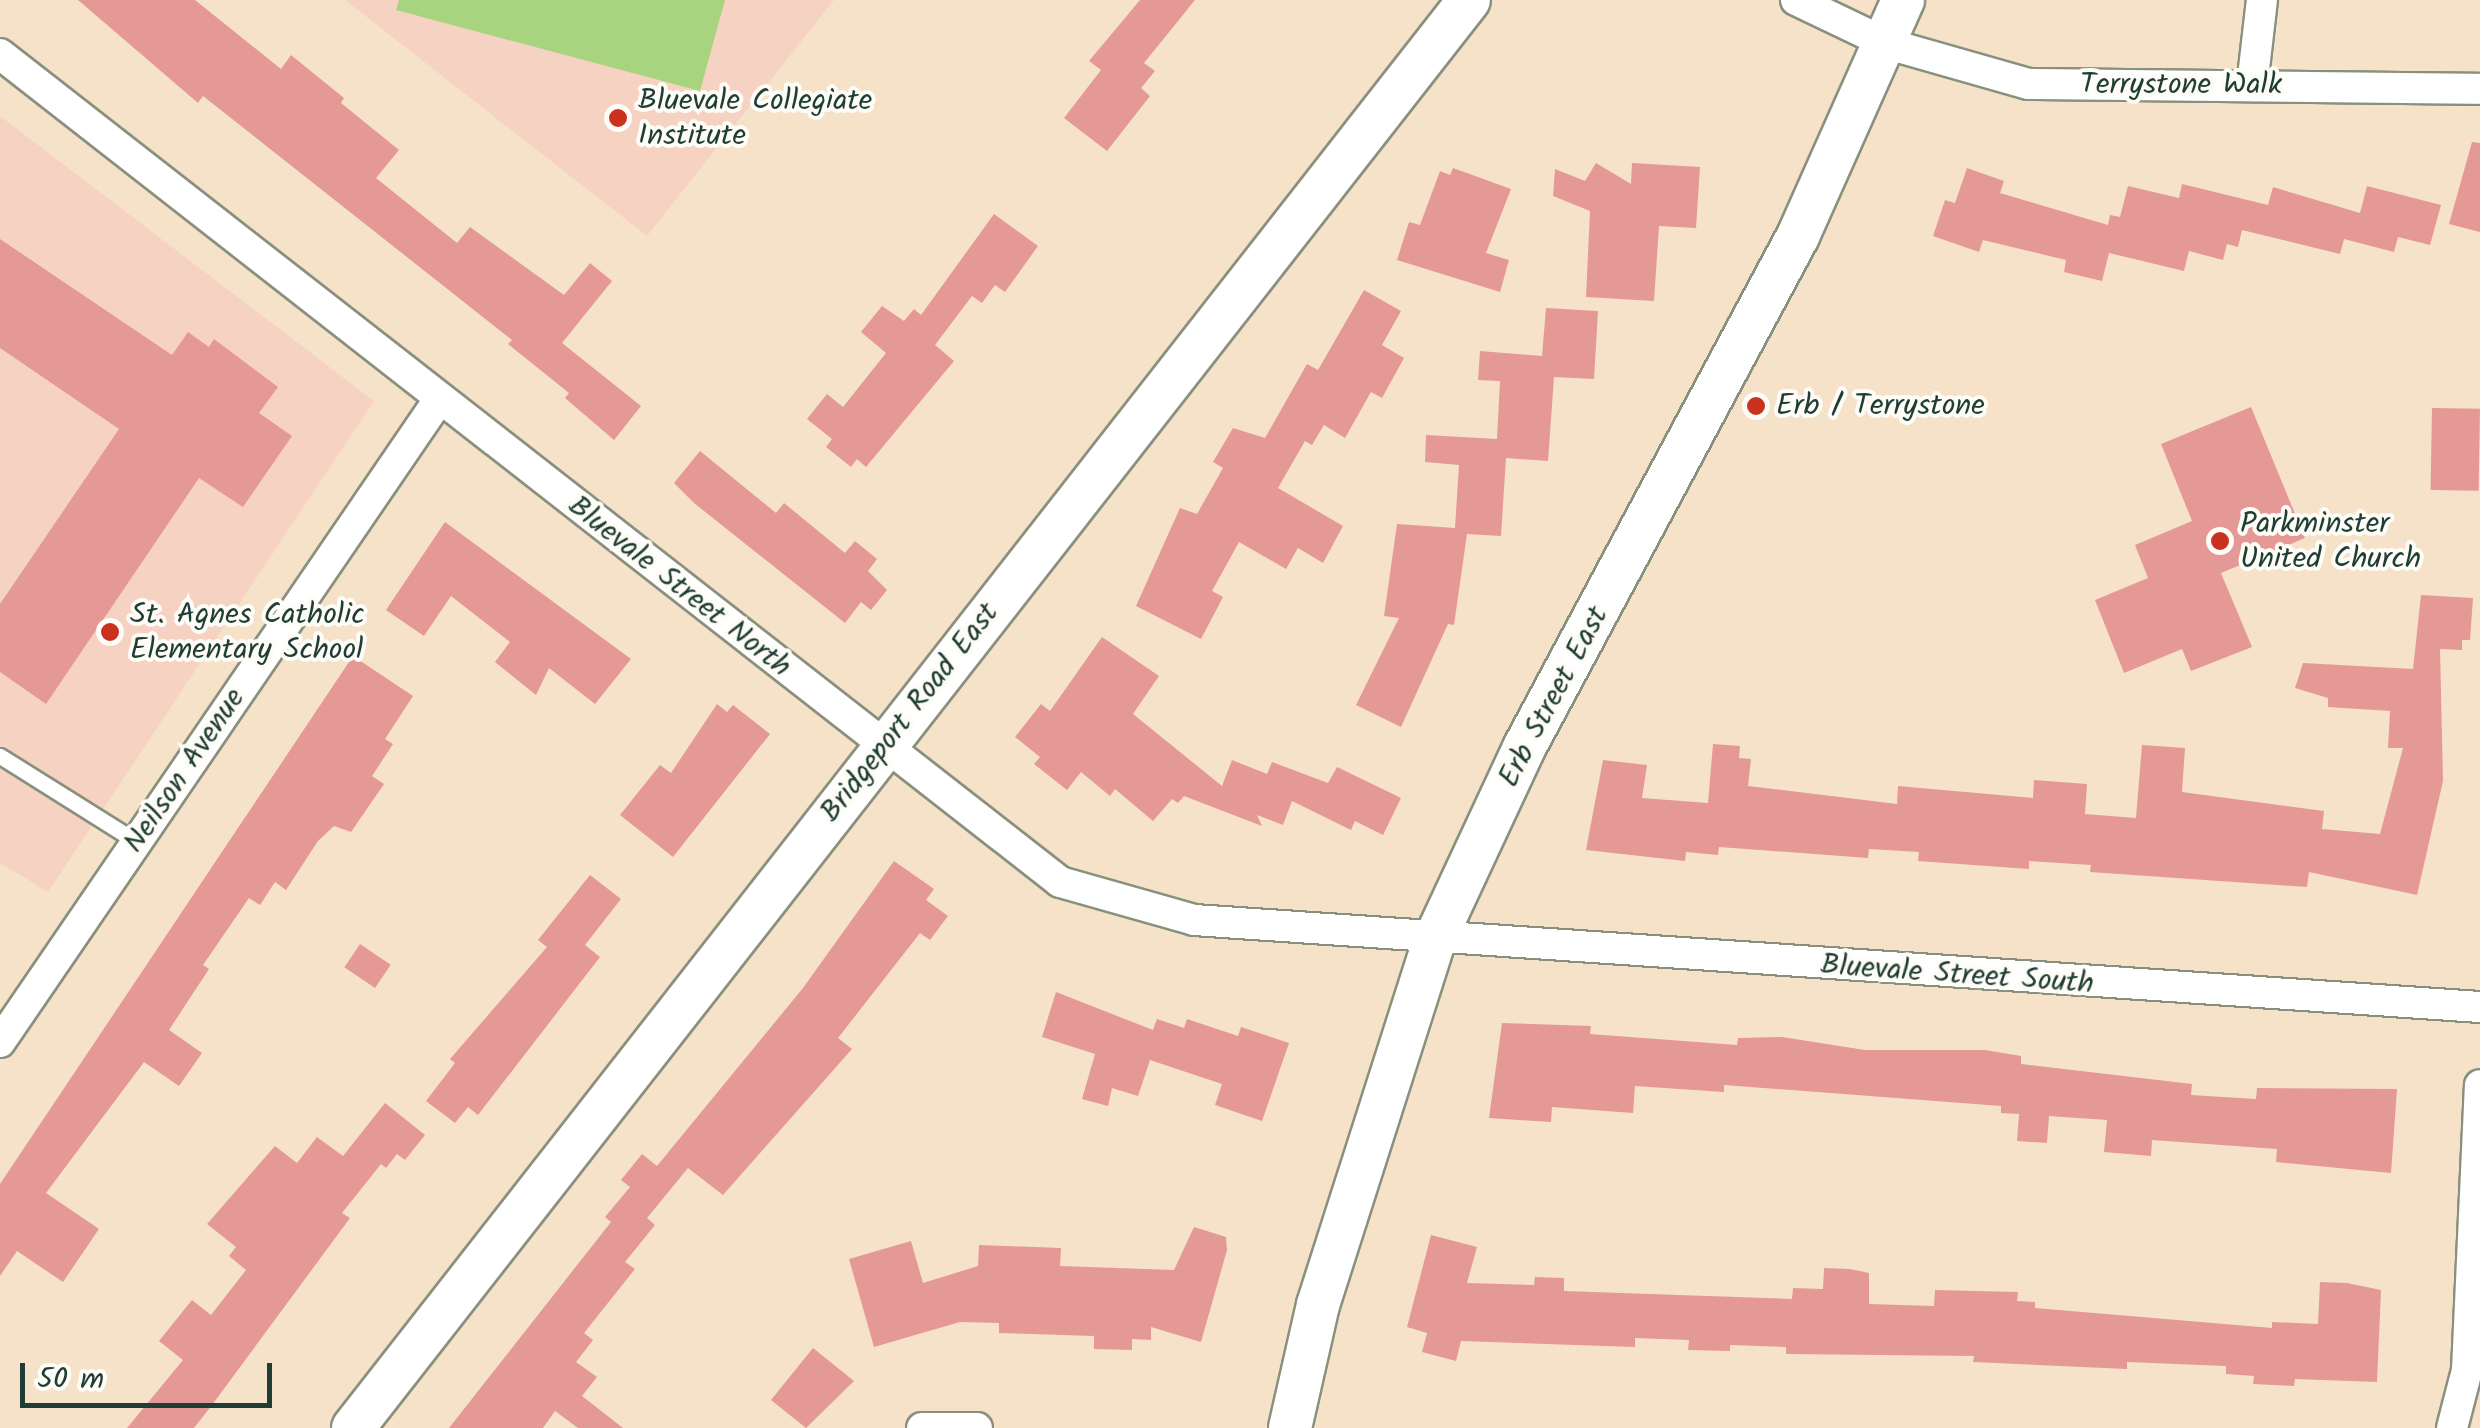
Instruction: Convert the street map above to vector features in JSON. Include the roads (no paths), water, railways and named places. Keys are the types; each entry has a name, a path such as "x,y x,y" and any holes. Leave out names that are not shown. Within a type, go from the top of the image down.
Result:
{"main road":[{"name":"Bridgeport Road East","path":"353,1428 1469,0"},
{"name":"Erb Street East","path":"1290,1428 1318,1306 1435,939 1524,748 1673,480 1888,44 1903,0"}],"street":[{"name":"Terrystone Walk","path":"1796,0 1827,20 1888,44 2028,84 2480,89"},
{"path":"2252,86 2262,0"},
{"name":"Bluevale Street North","path":"0,54 438,402 1060,882 1194,920 1435,939"},
{"name":"Neilson Avenue","path":"0,1042 438,402"},
{"name":"Bluevale Street South","path":"1435,939 2480,1007"},
{"path":"2452,1428 2467,1370 2480,1085"},
{"path":"922,1428 978,1428"}],"lane":[{"path":"0,756 136,842"}],"place":[{"name":"Bluevale Collegiate Institute","path":"618,118"},
{"name":"Erb / Terrystone","path":"1756,406"},
{"name":"Parkminster United Church","path":"2220,541"},
{"name":"St. Agnes Catholic Elementary School","path":"110,632"}]}
